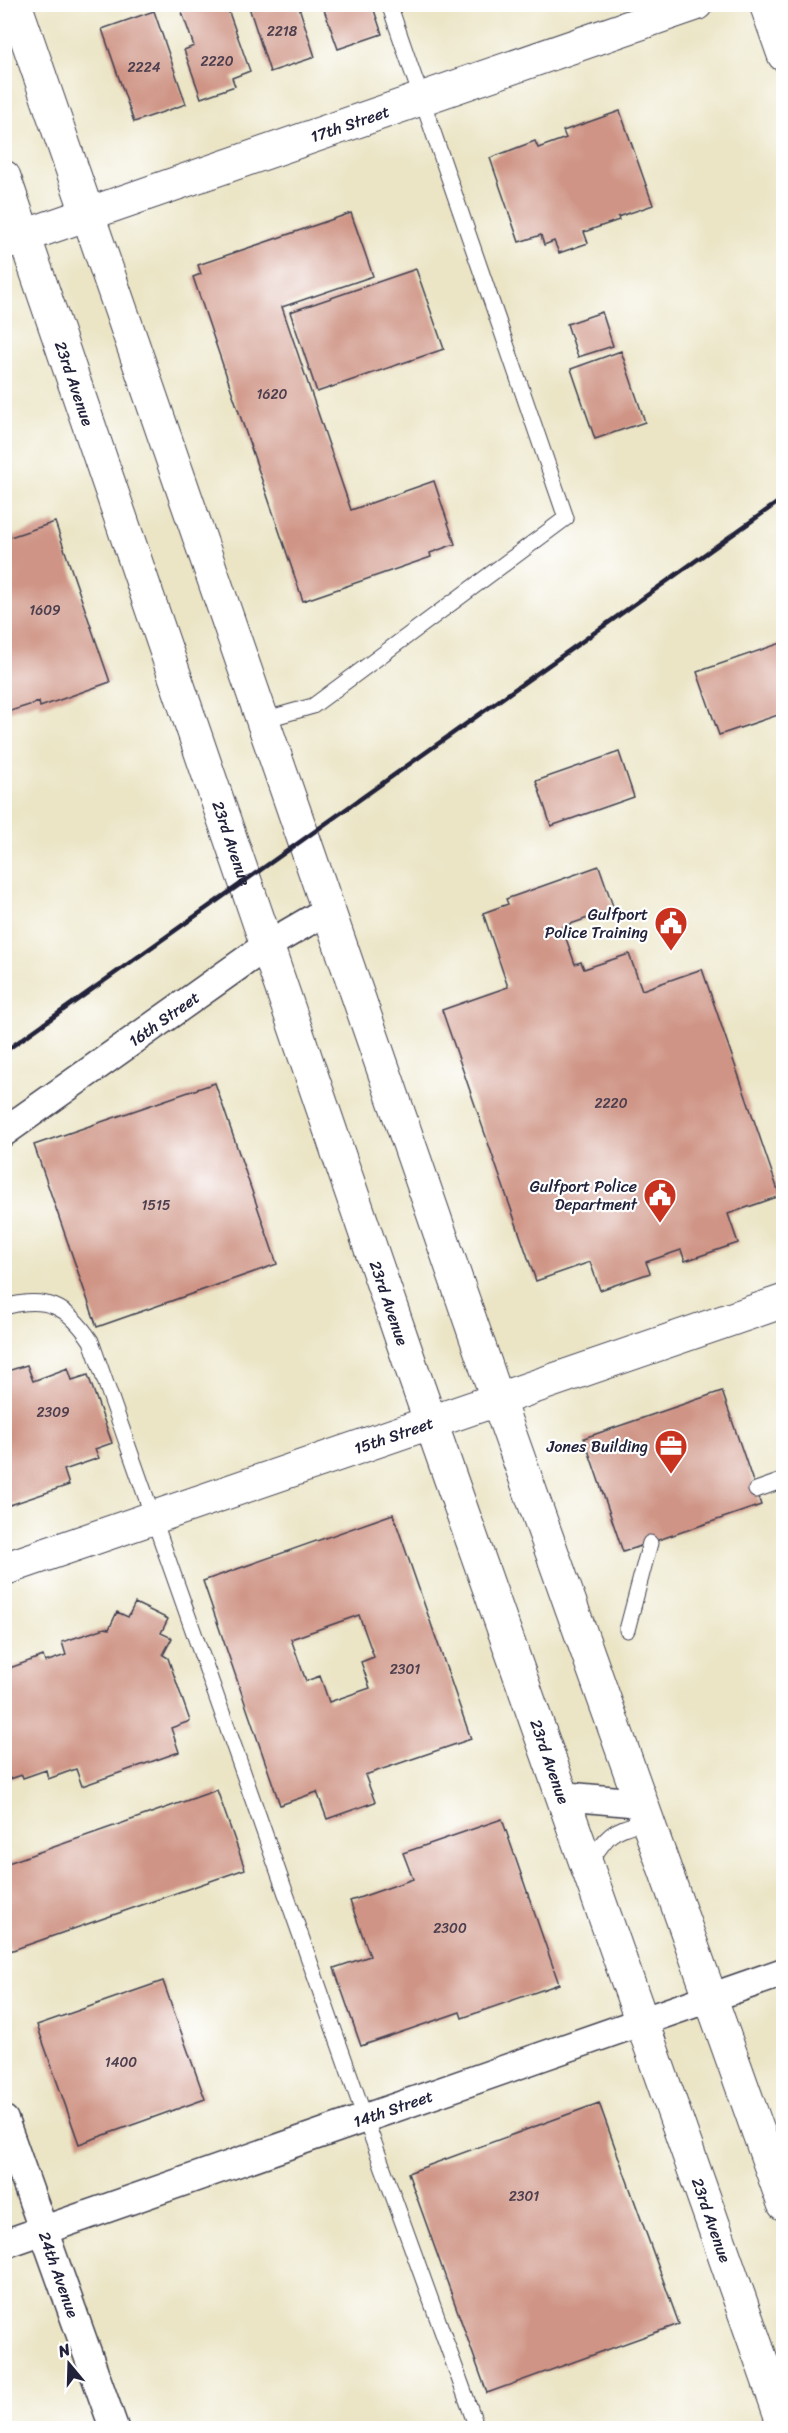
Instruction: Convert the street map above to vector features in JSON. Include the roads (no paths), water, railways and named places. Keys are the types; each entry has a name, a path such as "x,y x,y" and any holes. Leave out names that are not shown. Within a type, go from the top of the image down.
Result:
{"street":[{"path":"15,4 497,1398 783,2204"},
{"name":"17th Street","path":"15,239 696,4"},
{"path":"766,4 783,55"},
{"name":"23rd Avenue","path":"4,177 15,239 266,946 783,2425"},
{"name":"16th Street","path":"4,1132 266,946 328,910"},
{"name":"15th Street","path":"4,1569 783,1301"},
{"path":"562,1796 644,1811"},
{"name":"14th Street","path":"4,2244 783,1972"},
{"name":"24th Avenue","path":"4,2120 114,2428"}],"lane":[{"path":"263,720 313,706 566,518 389,4"},
{"path":"4,1307 38,1301 63,1309 78,1321 91,1341 365,2118 477,2428"},
{"path":"756,1490 783,1480"},
{"path":"627,1630 650,1543"},
{"path":"587,1867 606,1838 644,1811"}],"railway":[{"path":"4,1052 784,498"}],"place":[{"name":"Gulfport Police Training","path":"671,952"},
{"name":"Gulfport Police Department","path":"660,1224"},
{"name":"Jones Building","path":"671,1475"}]}
